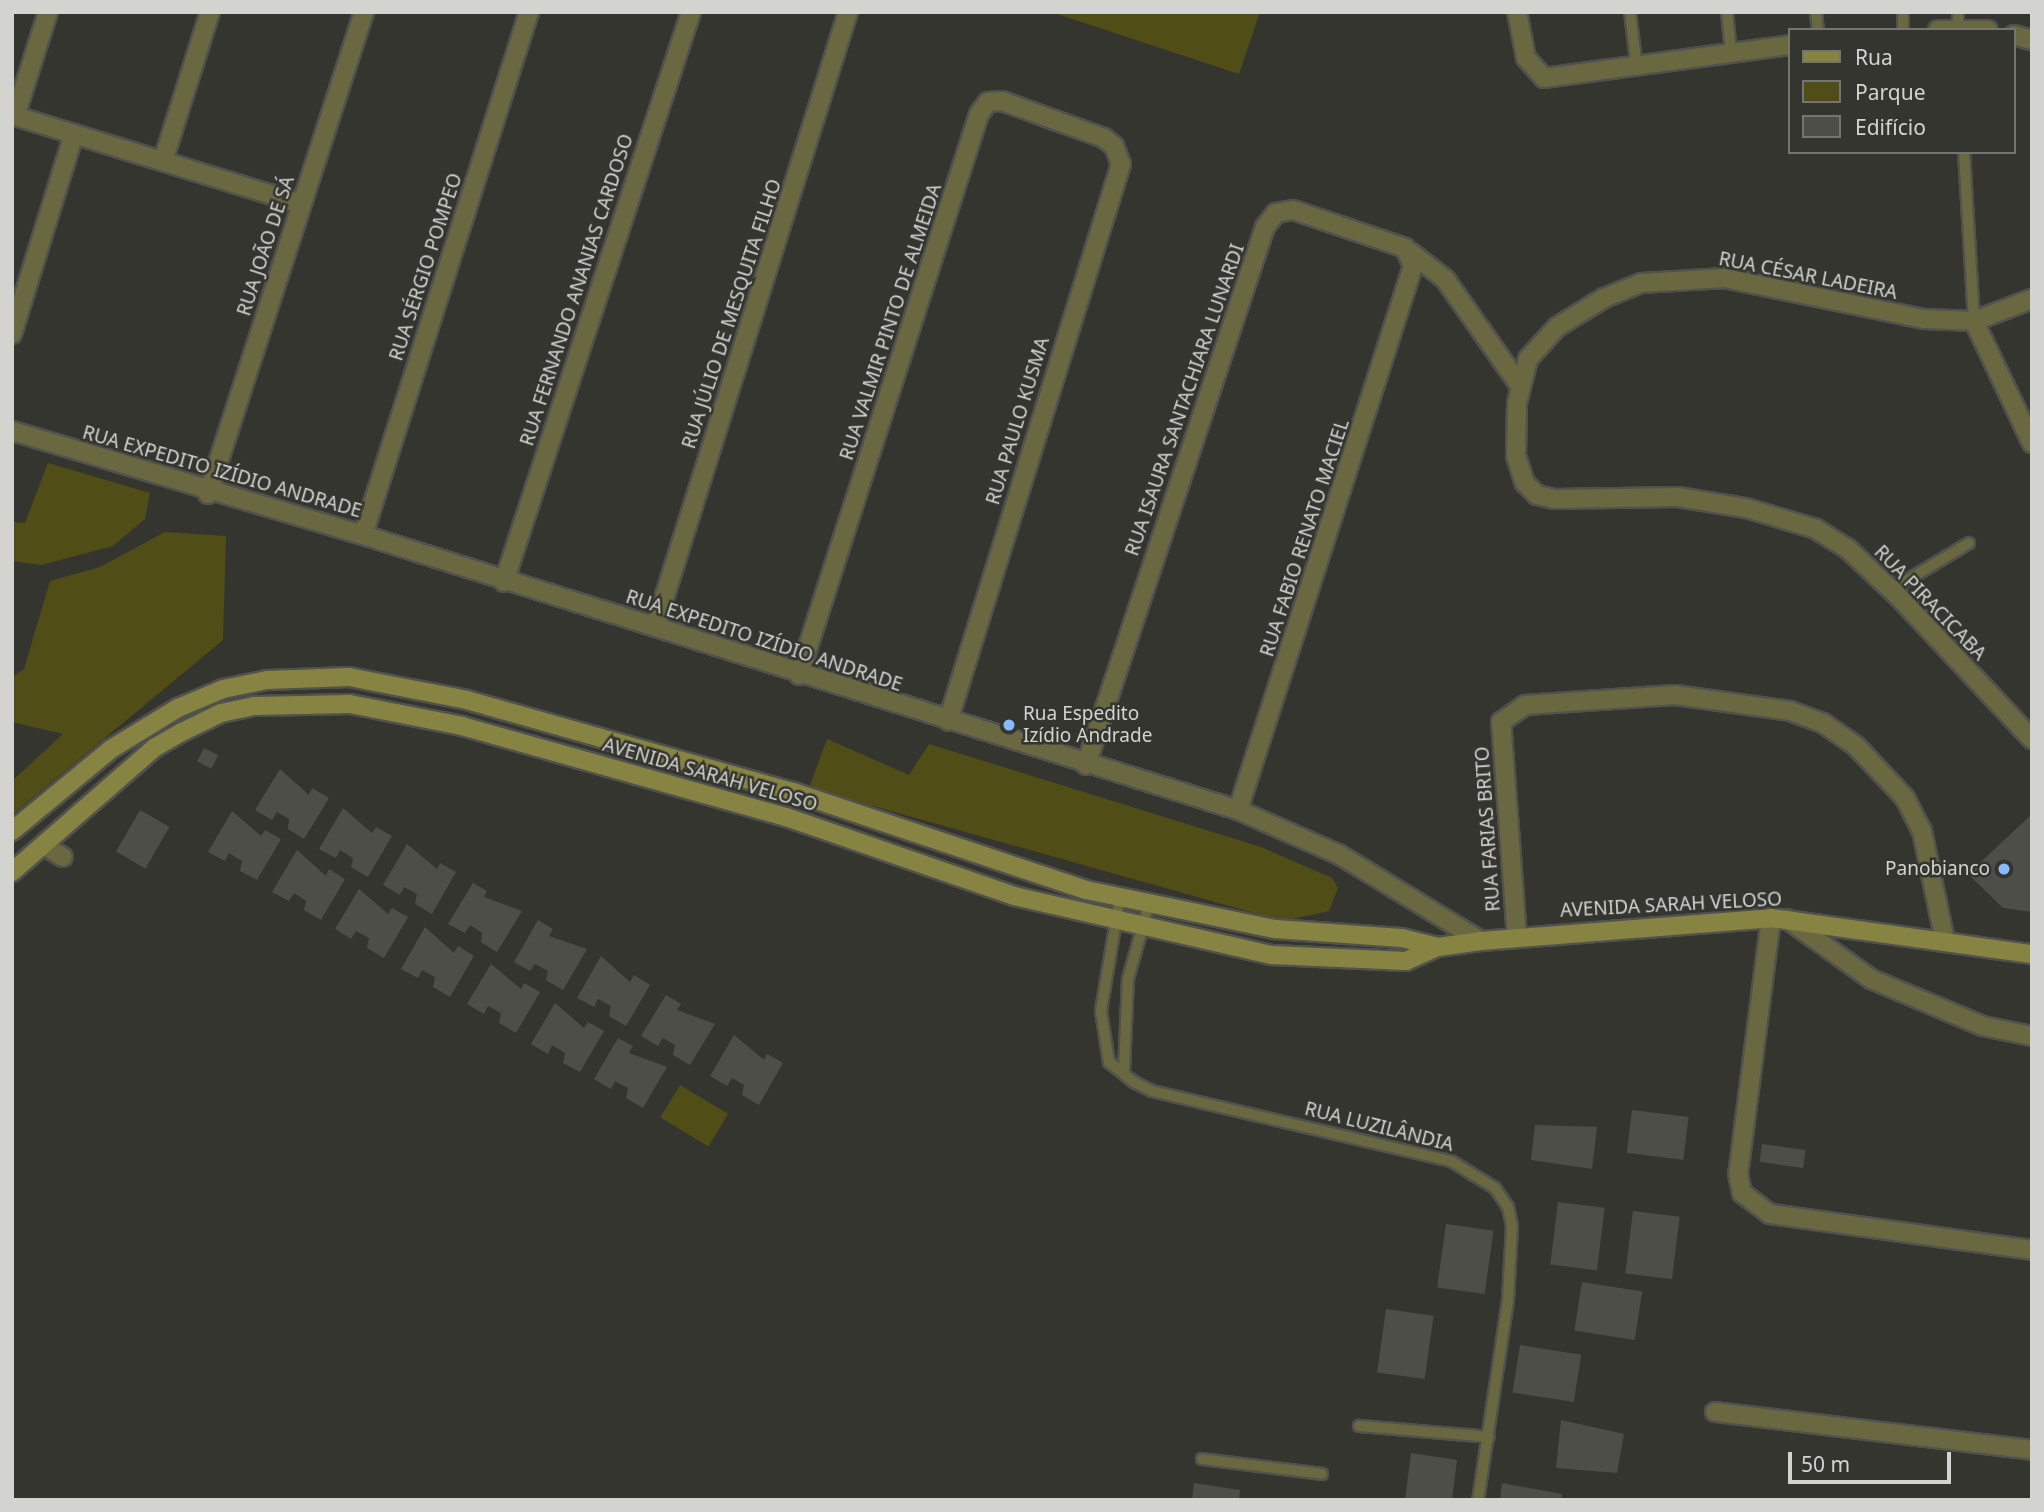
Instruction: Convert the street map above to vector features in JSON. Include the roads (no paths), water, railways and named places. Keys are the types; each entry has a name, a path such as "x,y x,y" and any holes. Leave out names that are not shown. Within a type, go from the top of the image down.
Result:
{"main road":[{"name":"AVENIDA SARAH VELOSO","path":"12,831 111,749 178,708 223,689 267,680 349,677 467,700 793,792 1022,872 1120,897 1275,929 1402,938 1438,947"},
{"name":"AVENIDA SARAH VELOSO","path":"12,872 153,748 221,713 294,702 351,704 462,726 760,810 1014,896 1272,955 1353,961 1406,961 1438,947 1481,941 1779,918 2032,954"}],"street":[{"path":"48,12 14,115 302,204"},
{"path":"163,161 210,12"},
{"name":"RUA JOÃO DE SÁ","path":"208,494 364,12"},
{"name":"RUA SÉRGIO POMPEO","path":"363,535 529,12"},
{"name":"RUA FERNANDO ANANIAS CARDOSO","path":"504,582 691,12"},
{"name":"RUA JÚLIO DE MESQUITA FILHO","path":"655,628 848,12"},
{"path":"1517,12 1526,58 1544,78 1637,69 1788,45"},
{"path":"1958,23 1979,28"},
{"name":"RUA VALMIR PINTO DE ALMEIDA","path":"799,674 983,106 1002,101 1104,138"},
{"path":"12,334 74,134"},
{"name":"RUA PAULO KUSMA","path":"948,721 1119,179 1118,153 1104,138"},
{"name":"RUA ISAURA SANTACHIARA LUNARDI","path":"1086,765 1270,217 1293,209 1410,252"},
{"path":"1410,252 1445,279 1521,387"},
{"name":"RUA FABIO RENATO MACIEL","path":"1238,810 1410,279 1410,252"},
{"name":"RUA CÉSAR LADEIRA","path":"1516,456 1521,387 1528,359 1556,327 1604,298 1641,283 1725,278 1910,317 1973,321 2032,299"},
{"path":"1973,321 2032,443"},
{"name":"RUA EXPEDITO IZÍDIO ANDRADE","path":"12,431 208,494 363,535 1086,765 1238,810 1340,855 1481,941"},
{"name":"RUA PIRACICABA","path":"1516,456 1525,483 1537,495 1554,499 1678,497 1787,517 1847,548 1891,590 2032,739"},
{"name":"RUA FARIAS BRITO","path":"1517,938 1501,722 1525,705 1675,695 1790,711 1823,723 1856,746 1905,798 1922,831 1945,941"},
{"path":"43,845 63,857"},
{"path":"2032,1036 1983,1026 1871,979 1779,918 1738,1174 1742,1193 1770,1214 2032,1250"},
{"path":"1715,1412 2029,1446"}],"lane":[{"path":"1630,12 1637,69"},
{"path":"1727,12 1731,53"},
{"path":"1964,154 1973,321"},
{"path":"1891,590 1969,544"},
{"name":"RUA LUZILÂNDIA","path":"1120,897 1101,1011 1109,1062 1152,1091 1451,1161 1495,1188 1512,1226 1489,1437 1478,1500"},
{"path":"1124,1070 1122,1040 1128,979 1149,904"},
{"path":"1359,1426 1489,1437"},
{"path":"1202,1459 1322,1475"}],"place":[{"name":"Rua Espedito Izídio Andrade","path":"1009,725"},
{"name":"Panobianco","path":"2004,869"}]}
